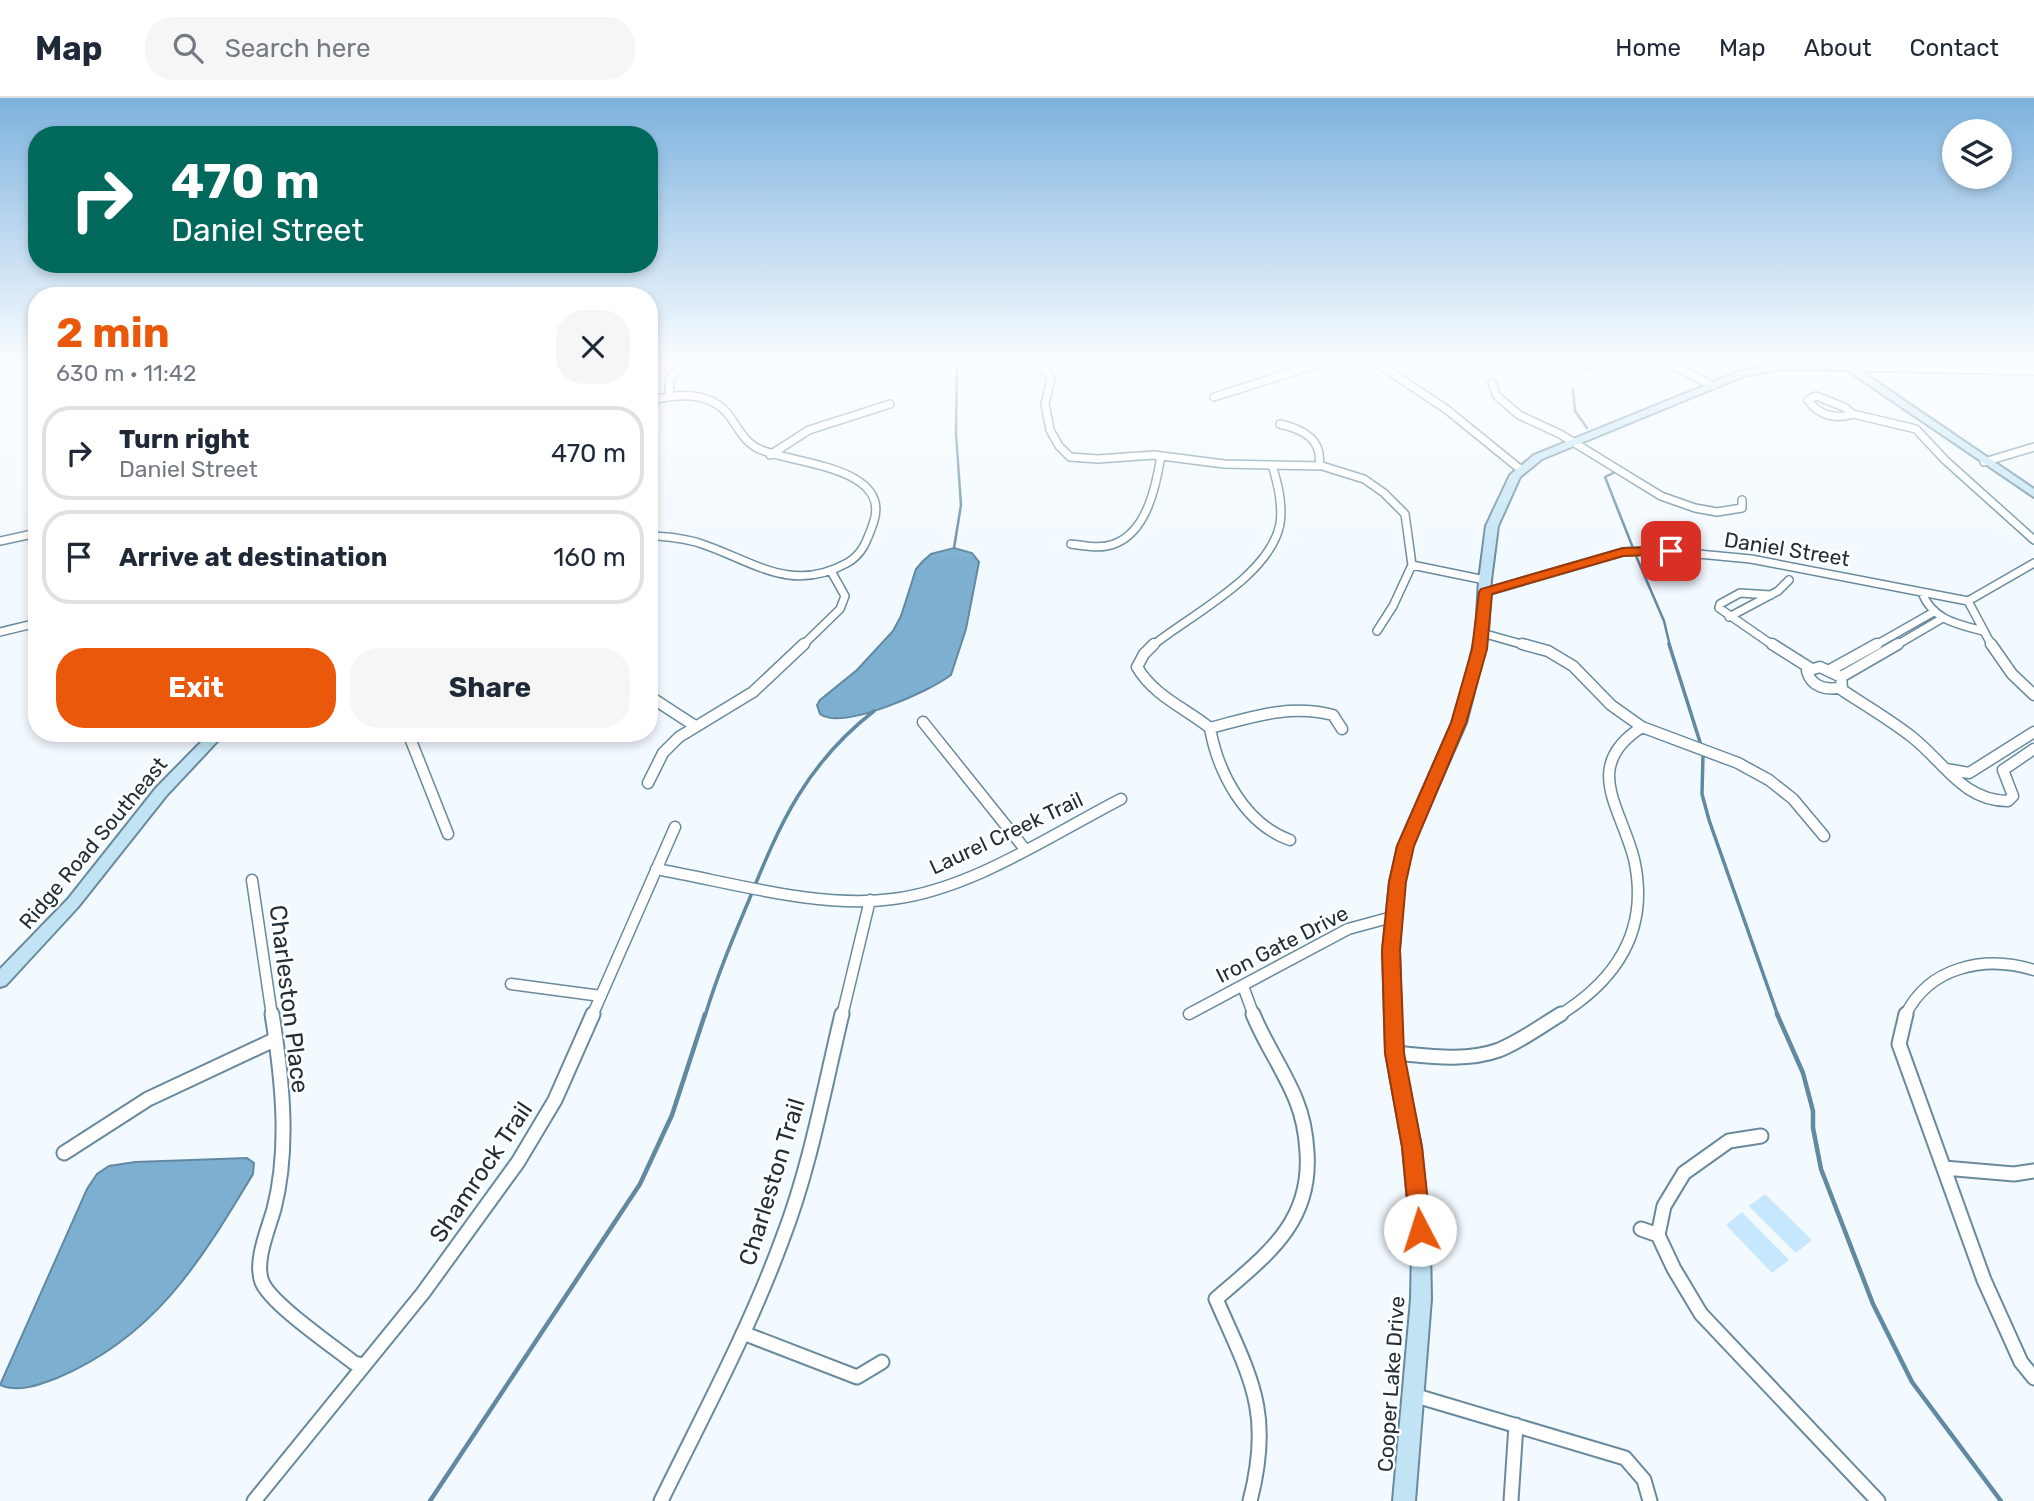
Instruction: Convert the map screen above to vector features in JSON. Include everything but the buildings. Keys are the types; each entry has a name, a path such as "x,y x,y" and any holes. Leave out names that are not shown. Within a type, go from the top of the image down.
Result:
{"street":[{"path":"658,536 682,536 780,576 816,575 831,571 853,560 866,544 876,511 874,495 863,482 854,477 770,454 741,437 735,428"},
{"path":"770,454 814,428"},
{"path":"1052,428 1055,440 1066,455 1094,460 1161,456 1221,464 1319,465 1341,468 1360,476 1397,504 1408,522 1412,565 1393,606 1377,631"},
{"path":"1297,428 1310,436 1320,451 1319,465"},
{"path":"1471,428 1520,469 1538,457 1607,428"},
{"path":"1548,428 1678,504 1717,512 1734,511 1742,508 1742,500"},
{"path":"1914,428 2034,540"},
{"path":"1937,428 2034,494"},
{"path":"1984,461 2034,447"},
{"path":"1071,544 1100,547 1117,544 1125,539 1152,497 1161,456"},
{"path":"1272,465 1279,484 1281,504 1275,538 1248,570 1216,601 1144,652 1136,667 1151,688 1210,728 1276,710 1297,708 1333,715 1342,729"},
{"name":"Cooper Lake Drive","path":"1404,1501 1421,1299 1419,1212 1412,1147 1394,1053 1391,950 1397,882 1405,846 1459,723 1482,633 1492,526 1505,493 1520,469"},
{"path":"0,541 28,535"},
{"name":"Daniel Street","path":"1485,586 1623,552 1656,550 1752,559 1968,601"},
{"path":"2034,563 1968,601 1994,653 2019,683 2034,695"},
{"path":"1412,565 1485,586"},
{"path":"648,783 663,753 695,726 753,692 840,608 845,596 831,571"},
{"path":"1729,617 1771,595 1788,580"},
{"path":"1771,595 1747,593 1730,597 1720,604 1719,608 1810,668 1830,670 1841,677 1843,683 1839,688"},
{"path":"1922,593 1932,613 1941,619 1983,631"},
{"path":"1830,670 1932,613"},
{"path":"1841,677 1941,619"},
{"path":"0,632 28,625"},
{"path":"1482,633 1534,645 1563,659 1584,676 1611,705 1642,727 1738,763 1769,780 1793,799 1824,836"},
{"path":"1810,668 1807,675 1816,685 1828,689 1839,688 1915,739 1959,783 1978,795 1999,803 2008,801 2013,793 2003,770 2034,748"},
{"path":"658,702 695,726"},
{"path":"923,722 1024,848"},
{"path":"1394,1053 1446,1057 1487,1054 1562,1015 1610,977 1628,952 1637,914 1636,870 1611,794 1609,767 1617,743 1642,727"},
{"path":"1210,728 1211,741 1231,786 1242,802 1267,829 1280,838 1290,840"},
{"path":"1945,769 1969,773 2033,729"},
{"name":"Ridge Road Southeast","path":"0,980 73,903 161,792 209,742"},
{"path":"412,742 448,834"},
{"name":"Laurel Creek Trail","path":"656,869 828,899 870,900 918,895 982,869 1121,799"},
{"name":"Shamrock Trail","path":"254,1501 423,1293 518,1162 555,1100 675,827"},
{"name":"Charleston Place","path":"252,880 281,1073 281,1182 261,1258 262,1282 278,1302 354,1363 364,1365"},
{"name":"Charleston Trail","path":"661,1501 743,1333 783,1239 870,900"},
{"name":"Iron Gate Drive","path":"1189,1014 1200,1005 1243,986 1348,929 1396,916"},
{"path":"2004,950 2011,964"},
{"path":"2034,970 2011,964 1978,962 1946,973 1914,999 1900,1020 1899,1044 1984,1280 2021,1362 2034,1378"},
{"path":"511,984 601,996"},
{"path":"1243,986 1259,1028 1303,1112 1308,1137 1308,1176 1301,1208 1275,1242 1216,1299 1260,1402 1263,1426 1261,1453 1250,1501"},
{"path":"64,1153 148,1099 276,1039"},
{"path":"1761,1136 1729,1141 1684,1173 1664,1206 1658,1235 1674,1269 1701,1314 1878,1501"},
{"path":"1944,1168 2014,1174 2034,1171"},
{"path":"1641,1229 1658,1235"},
{"path":"743,1333 857,1377 882,1362"},
{"path":"1413,1395 1625,1458 1644,1480 1650,1501"},
{"path":"1511,1501 1516,1425"}],"shaded area":[{"path":"954,548 972,553 979,562 966,629 951,675 906,699 866,713 831,718 820,714 817,705 820,700 857,670 893,631 901,616 916,569 931,554"},
{"path":"247,1158 254,1163 253,1174 194,1266 148,1319 122,1341 57,1378 21,1388 0,1385 87,1189 97,1174 109,1166 135,1162"},
{"path":"1765,1194 1812,1240 1796,1253 1749,1206"},
{"path":"1742,1212 1789,1260 1772,1273 1726,1225"}],"waterway":[{"path":"954,548 961,505 956,428"},
{"path":"1615,472 1605,477 1633,548"},
{"path":"1636,556 1664,621 1670,646"},
{"path":"1669,644 1700,742"},
{"path":"705,1016 731,943 784,820 830,752 874,711"},
{"path":"1703,755 1702,794 1709,820 1778,1016"},
{"path":"430,1501 640,1184 672,1115 705,1014"},
{"path":"1777,1014 1803,1073 1813,1111 1813,1128 1821,1169 1873,1304 1912,1382 2001,1501"}],"route":[{"path":"1420,1230 1412,1147 1394,1053 1391,950 1397,882 1405,846 1459,723 1479,649 1486,592 1623,552 1671,551"}]}
